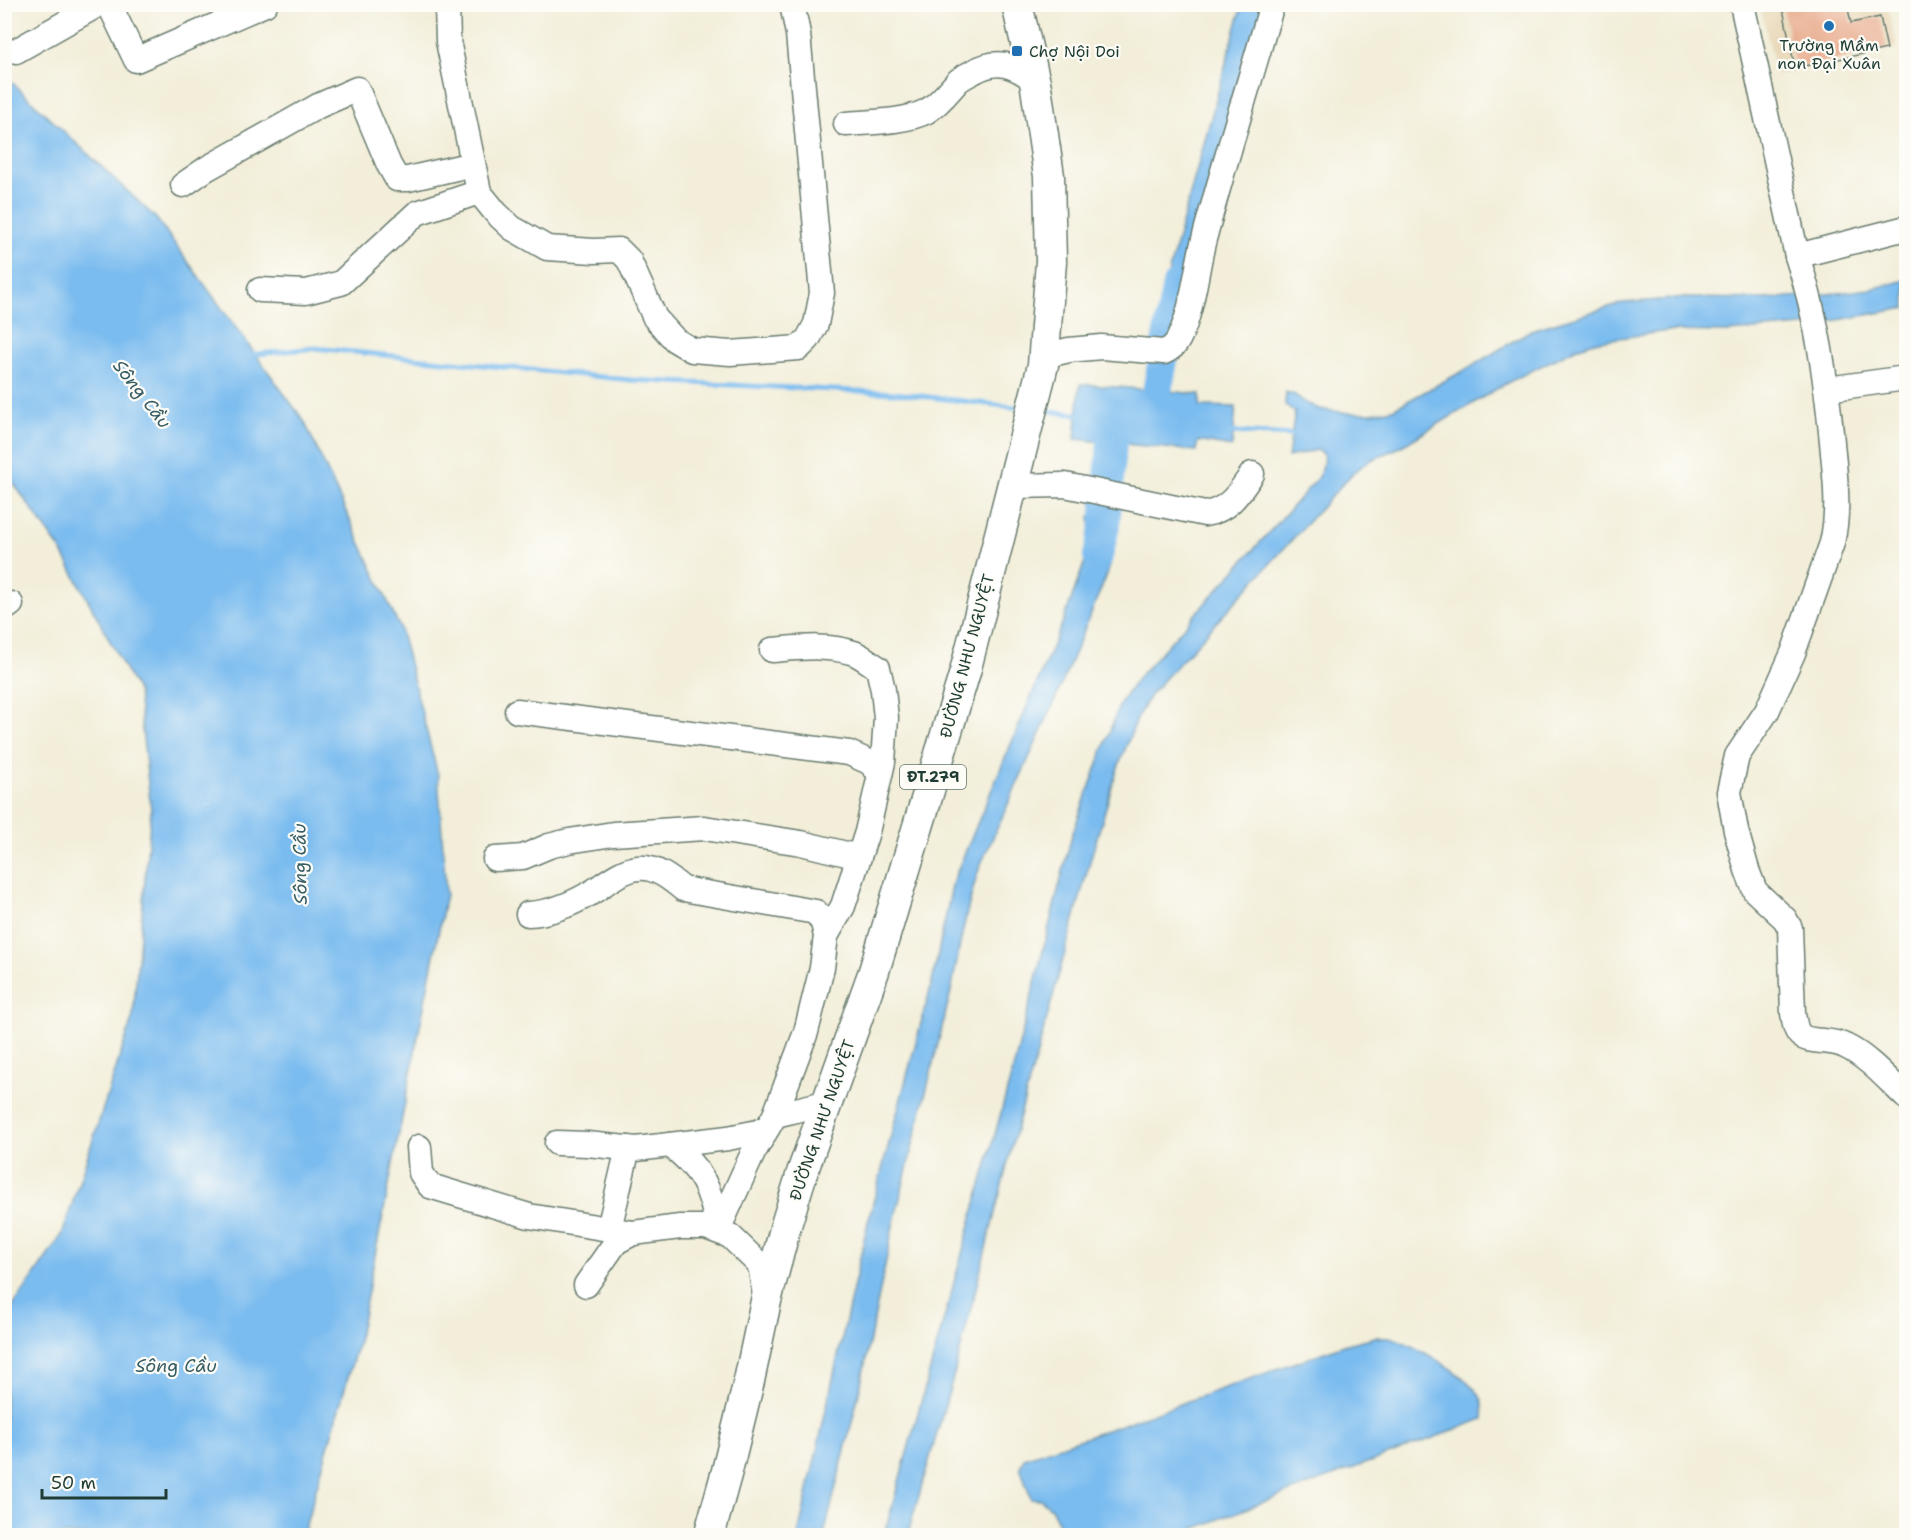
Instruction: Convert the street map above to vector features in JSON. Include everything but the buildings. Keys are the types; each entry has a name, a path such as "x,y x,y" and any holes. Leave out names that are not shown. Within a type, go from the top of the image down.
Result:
{"main road":[{"name":"ĐƯỜNG NHƯ NGUYỆT","path":"709,1536 744,1403 766,1301 786,1225 802,1173 874,971 965,672 1043,356 1051,262 1049,176 1035,81 1017,4"}],"street":[{"path":"15,51 99,4"},
{"path":"109,4 136,60 266,4"},
{"path":"447,4 448,41 479,192 512,228 547,248 619,250 629,260 656,318 675,340 692,350 730,354 799,348 808,339 816,324 822,293 798,34 792,4"},
{"path":"1043,356 1069,350 1101,347 1164,352 1175,345 1187,314 1203,243 1272,4"},
{"path":"1742,4 1797,255 1808,288 1816,327 1827,389 1838,502 1832,543 1793,653 1767,711 1737,756 1729,792 1731,807 1740,849 1755,891 1785,919 1790,928 1793,1013 1799,1035 1808,1040 1833,1041 1846,1046 1906,1097"},
{"path":"846,124 914,117 929,110 959,80 990,64 1008,65 1024,72 1035,81"},
{"path":"183,185 206,169 318,106 357,89 397,179 408,179 473,164"},
{"path":"260,290 306,292 341,283 417,213 479,192"},
{"path":"1797,255 1906,228"},
{"path":"1827,389 1906,378"},
{"path":"1012,486 1065,484 1205,514 1217,512 1226,506 1238,495 1252,474"},
{"path":"772,650 832,648 855,653 878,669 883,690 886,718 880,773 867,832 843,906 826,936"},
{"path":"517,711 849,753 869,762 880,773"},
{"path":"495,859 523,857 559,843 613,834 704,828 789,841 859,857"},
{"path":"528,914 562,908 621,873 639,868 671,878 683,888 816,912 823,923 826,936 822,968 806,1032 772,1121 753,1153 718,1230"},
{"path":"557,1143 636,1149 728,1138 758,1132 772,1121 829,1102"},
{"path":"670,1145 686,1156 709,1191 718,1230"},
{"path":"419,1148 421,1173 430,1186 529,1216 633,1233 680,1227 705,1227 718,1230 730,1236 760,1265 766,1301"},
{"path":"609,1229 628,1148"},
{"path":"586,1285 616,1242 633,1233"}],"shaded area":[{"name":"Trường Mầm non Đại Xuân","path":"1760,5 1887,5 1897,47 1777,75"}],"water":[{"path":"1242,5 1265,5 1177,325 1165,327 1159,324 1164,289"},
{"name":"Sông Cầu","path":"4,75 156,218 304,421 400,628 438,775 446,894 358,1342 303,1535 5,1535 5,1318 62,1235 133,1016 151,810 138,693 62,552 5,471"},
{"path":"1906,280 1906,308 1803,326 1728,332 1668,331 1598,341 1579,347 1505,384 1400,447 1367,462 1351,475 1151,694 1139,714 1118,767 1092,854 1015,1134 956,1367 912,1520 907,1535 884,1536 1015,1062 1072,835 1120,703 1137,679 1320,474 1324,461 1323,453 1317,450 1288,457 1295,412 1285,405 1286,392 1319,409 1348,413 1372,413 1393,409 1474,365 1531,330 1622,303 1684,298 1766,299 1871,289"},
{"path":"1080,384 1200,394 1200,406 1236,407 1232,447 1198,441 1196,451 1075,439"},
{"path":"1090,516 1118,519 1108,572 1053,705 980,866 967,911 952,987 893,1226 860,1389 824,1535 798,1535 868,1222 932,982 953,881 1064,619 1087,556 1091,533"},
{"path":"1375,1337 1389,1337 1403,1342 1438,1361 1461,1377 1481,1399 1483,1419 1177,1535 1065,1535 1051,1508 1040,1499 1031,1499 1020,1467 1024,1458 1347,1344"}],"waterway":[{"path":"1151,424 1177,285"},
{"path":"249,355 315,348 631,380 895,393 1022,408"},
{"path":"1040,410 1082,415"},
{"path":"1098,556 1105,525 1114,419"},
{"path":"1228,432 1297,435"}],"place":[{"name":"Trường Mầm non Đại Xuân","path":"1829,26"},
{"name":"Chợ Nội Doi","path":"1017,51"}]}
